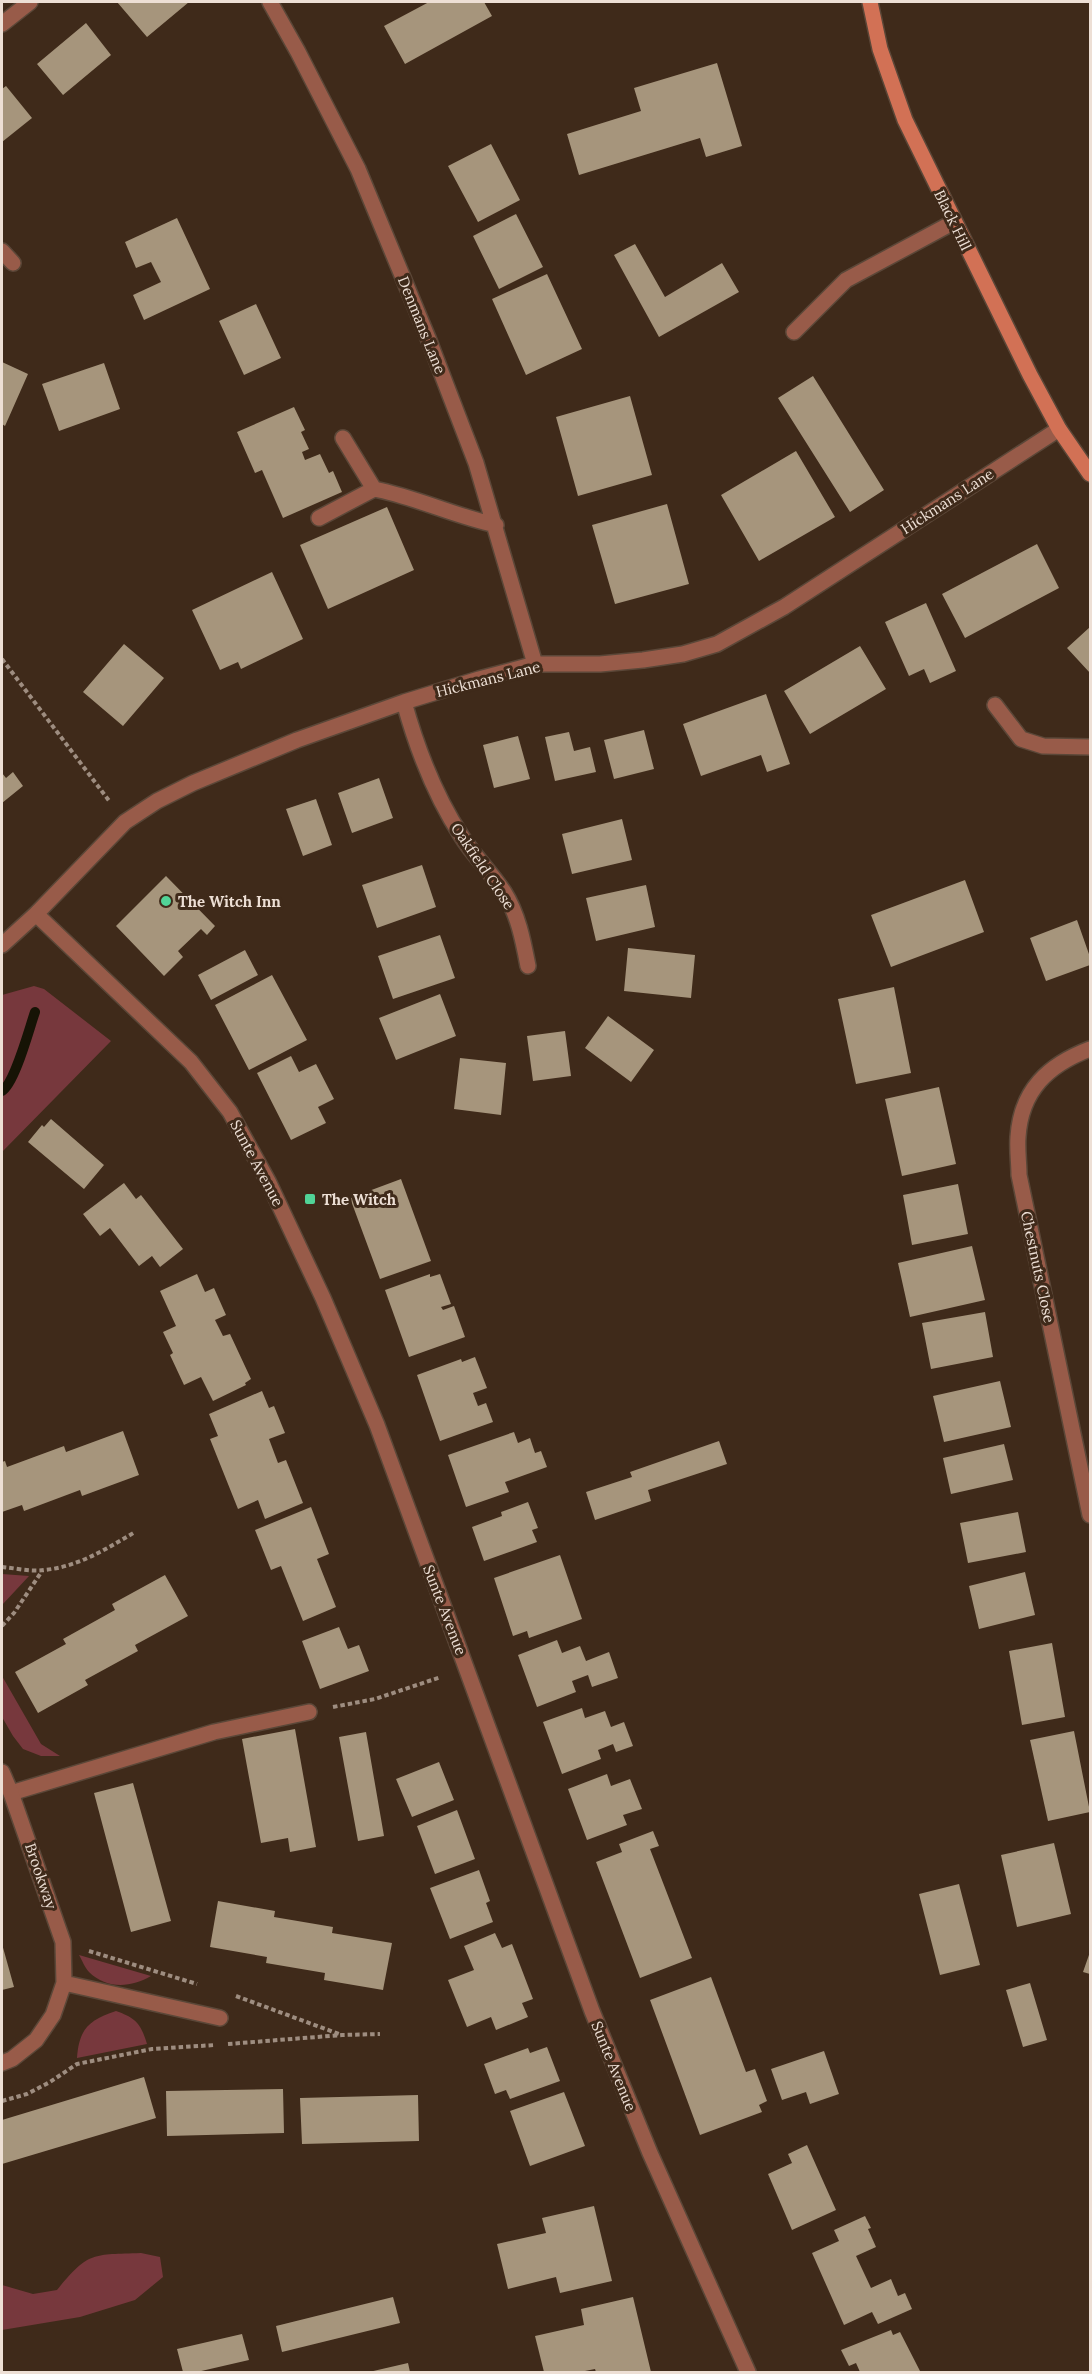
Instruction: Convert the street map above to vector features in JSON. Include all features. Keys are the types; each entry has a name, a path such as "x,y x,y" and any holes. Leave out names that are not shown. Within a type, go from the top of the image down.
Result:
{"main road":[{"name":"Black Hill","path":"870,2 880,48 905,120 1059,429 1090,474"}],"street":[{"path":"2,24 30,2"},
{"name":"Denmans Lane","path":"270,2 358,169 384,229 476,463 536,664"},
{"path":"794,332 846,280 954,222"},
{"path":"2,250 13,263"},
{"name":"Hickmans Lane","path":"2,945 36,914 125,822 157,801 193,783 297,740 404,702 536,664 600,664 643,660 683,654 717,644 783,607 1059,429"},
{"path":"343,438 374,489"},
{"path":"319,518 374,489 398,494 465,518 496,525"},
{"name":"Oakfield Close","path":"404,702 416,745 440,798 462,837 504,892 519,922 528,966"},
{"path":"995,705 1021,739 1043,746 1090,747"},
{"name":"Sunte Avenue","path":"36,914 191,1062 230,1112 268,1181 323,1298 376,1425 614,2065 748,2373"},
{"name":"Chestnuts Close","path":"1090,1049 1071,1056 1045,1073 1025,1103 1018,1137 1019,1175 1090,1515"},
{"path":"11,1792 214,1732 309,1712"},
{"name":"Brookway","path":"2,1772 63,1942 64,1983 53,2015 36,2040 12,2059 2,2063"},
{"path":"64,1983 220,2018"}],"path":[{"path":"2,658 125,822"},
{"path":"2,1567 42,1571 72,1565 98,1554 135,1532"},
{"path":"2,1626 14,1613 42,1571"},
{"path":"309,1712 375,1699 468,1670"},
{"path":"2,2102 27,2094 77,2064 152,2049 380,2034"}],"shaded area":[{"path":"34,986 44,989 111,1041 2,1152 2,995"},
{"path":"2,1574 29,1576 2,1605"},
{"path":"2,1676 41,1744 60,1756 41,1756 23,1749 13,1736 2,1717"},
{"path":"79,1955 151,1976 136,1983 120,1985 104,1982 89,1972"},
{"path":"116,2011 137,2023 147,2044 77,2058 80,2040 87,2027 98,2018"},
{"path":"141,2253 160,2257 163,2277 135,2300 80,2317 2,2330 2,2285 33,2294 57,2290 77,2268 93,2258 101,2255"}],"building":[{"path":"117,2 189,2 147,37"},
{"path":"429,2 484,2 492,16 405,64 384,26"},
{"path":"86,23 111,55 63,95 37,64"},
{"path":"717,63 742,146 706,157 700,138 579,175 567,134 641,111 634,88"},
{"path":"6,86 32,118 2,142 2,89"},
{"path":"491,144 520,200 478,222 448,166"},
{"path":"516,214 543,267 499,289 473,236"},
{"path":"177,218 210,289 144,320 133,295 161,282 151,262 136,268 125,242"},
{"path":"635,244 665,297 722,263 739,292 659,337 614,255"},
{"path":"547,274 582,349 526,375 492,299"},
{"path":"256,304 281,358 244,375 219,321"},
{"path":"2,362 28,374 5,426 2,424"},
{"path":"104,363 120,409 59,431 42,384"},
{"path":"813,376 884,490 850,512 778,398"},
{"path":"630,396 652,475 578,496 556,417"},
{"path":"294,407 305,430 301,432 309,449 302,452 305,460 320,454 329,473 333,471 342,492 283,518 262,470 255,473 237,432"},
{"path":"796,451 835,517 759,561 721,495"},
{"path":"667,504 689,584 615,604 592,525"},
{"path":"387,507 414,570 328,609 300,545"},
{"path":"1037,544 1059,588 965,638 942,594"},
{"path":"272,572 303,639 241,669 238,662 220,670 192,610"},
{"path":"926,603 956,671 930,683 924,669 909,676 885,622"},
{"path":"1090,627 1090,673 1067,648"},
{"path":"124,644 164,678 123,726 83,692"},
{"path":"860,646 886,689 810,734 784,691"},
{"path":"766,694 790,764 767,772 761,755 701,776 683,724"},
{"path":"644,730 654,769 614,779 604,740"},
{"path":"569,732 574,751 590,747 596,772 555,781 545,737"},
{"path":"518,736 530,779 494,788 483,745"},
{"path":"13,772 23,786 2,803 2,773 6,778"},
{"path":"379,778 393,818 352,833 338,793"},
{"path":"316,799 332,845 303,856 286,809"},
{"path":"622,819 632,860 572,874 562,834"},
{"path":"422,865 436,907 377,928 362,885"},
{"name":"The Witch Inn","path":"166,876 215,926 207,935 201,929 178,951 183,957 164,976 116,926"},
{"path":"965,880 984,932 891,967 871,915"},
{"path":"646,885 655,927 596,941 586,898"},
{"path":"1077,920 1090,957 1090,965 1046,981 1030,938"},
{"path":"440,935 455,978 393,999 378,956"},
{"path":"628,948 695,955 691,998 624,991"},
{"path":"245,950 258,975 211,1000 198,975"},
{"path":"272,975 307,1040 249,1070 215,1005"},
{"path":"894,987 911,1073 856,1084 838,999"},
{"path":"440,994 456,1036 396,1060 379,1018"},
{"path":"608,1016 654,1050 631,1082 585,1048"},
{"path":"565,1031 571,1076 533,1081 527,1036"},
{"path":"291,1056 299,1072 316,1064 334,1099 318,1107 326,1123 291,1140 257,1073"},
{"path":"460,1058 506,1063 501,1115 454,1109"},
{"path":"939,1087 956,1164 902,1176 885,1099"},
{"path":"51,1119 104,1165 84,1189 28,1142 42,1125 44,1127"},
{"path":"401,1179 431,1261 380,1279 350,1198"},
{"path":"124,1183 136,1199 141,1195 183,1249 160,1267 152,1256 139,1266 110,1228 100,1236 83,1214"},
{"path":"958,1184 968,1234 912,1245 903,1195"},
{"path":"972,1246 985,1300 910,1317 898,1263"},
{"path":"197,1274 205,1292 214,1288 226,1315 215,1320 223,1336 230,1334 251,1379 245,1383 246,1385 213,1401 201,1377 184,1385 170,1355 173,1353 163,1332 176,1326 160,1291"},
{"path":"430,1274 430,1277 440,1274 451,1304 441,1307 443,1310 454,1306 465,1337 409,1357 385,1290"},
{"path":"985,1312 993,1357 931,1369 922,1323"},
{"path":"475,1357 487,1388 473,1393 478,1406 486,1403 493,1422 440,1441 417,1375 461,1359 462,1362"},
{"path":"1000,1381 1011,1427 944,1442 933,1396"},
{"path":"262,1391 269,1408 274,1406 285,1433 269,1439 278,1463 286,1460 303,1503 265,1519 258,1500 238,1509 210,1439 218,1436 209,1414"},
{"path":"123,1431 139,1475 82,1496 80,1490 24,1511 22,1505 2,1512 2,1462 5,1461 7,1467 64,1446 66,1452"},
{"path":"514,1432 518,1443 530,1438 535,1453 541,1451 547,1467 505,1482 509,1492 466,1507 448,1455"},
{"path":"719,1441 727,1464 648,1490 651,1501 595,1520 586,1492 632,1477 630,1472"},
{"path":"1004,1444 1013,1480 951,1494 943,1458"},
{"path":"528,1502 538,1528 532,1530 537,1542 484,1561 472,1527 502,1516 501,1512"},
{"path":"311,1507 329,1554 317,1559 336,1607 303,1621 281,1566 271,1570 255,1530"},
{"path":"1018,1512 1026,1552 968,1563 960,1523"},
{"path":"560,1555 582,1619 529,1638 527,1631 513,1636 494,1578"},
{"path":"1025,1572 1035,1615 979,1629 969,1586"},
{"path":"165,1575 188,1616 135,1645 138,1651 85,1680 88,1685 38,1713 15,1672 66,1644 63,1639 115,1610 112,1604"},
{"path":"339,1627 348,1649 359,1645 369,1671 320,1689 302,1641"},
{"path":"557,1640 562,1653 580,1646 586,1661 609,1652 618,1678 592,1687 588,1675 572,1681 576,1692 537,1707 518,1655"},
{"path":"1052,1643 1065,1717 1022,1725 1009,1651"},
{"path":"582,1708 585,1718 605,1711 611,1727 624,1722 633,1746 616,1752 613,1744 598,1750 601,1759 562,1774 543,1722"},
{"path":"295,1729 316,1847 290,1852 288,1838 261,1843 242,1739"},
{"path":"1074,1731 1090,1812 1048,1821 1030,1740"},
{"path":"366,1732 384,1836 358,1841 339,1737"},
{"path":"439,1762 454,1800 412,1817 396,1779"},
{"path":"607,1774 611,1786 630,1779 642,1809 623,1815 627,1825 587,1840 568,1789"},
{"path":"133,1783 171,1921 131,1932 94,1793"},
{"path":"457,1810 475,1859 435,1874 417,1826"},
{"path":"653,1831 659,1846 650,1849 692,1958 640,1978 596,1862 622,1852 619,1844"},
{"path":"1054,1843 1071,1914 1017,1927 1001,1855"},
{"path":"479,1870 490,1901 486,1903 493,1922 450,1939 430,1888"},
{"path":"959,1884 980,1965 940,1975 919,1894"},
{"path":"218,1901 275,1911 274,1917 333,1927 332,1933 392,1943 383,1990 324,1980 325,1973 266,1963 267,1957 210,1947"},
{"path":"495,1933 502,1948 512,1944 533,1999 522,2003 528,2017 496,2030 491,2017 467,2027 448,1980 474,1970 464,1946"},
{"path":"2,1944 14,1987 2,1990"},
{"path":"1090,1952 1090,1974 1083,1972"},
{"path":"711,1977 746,2072 755,2069 767,2101 759,2105 762,2112 700,2135 650,2000"},
{"path":"1030,1983 1047,2040 1023,2047 1006,1990"},
{"path":"547,2047 560,2081 510,2099 506,2090 495,2094 484,2064 528,2048 530,2053"},
{"path":"824,2051 839,2094 810,2104 806,2092 782,2100 771,2069"},
{"path":"144,2077 156,2118 2,2164 2,2120"},
{"path":"283,2089 284,2133 167,2136 166,2091"},
{"path":"564,2092 585,2146 530,2166 510,2111"},
{"path":"418,2095 419,2141 302,2144 300,2098"},
{"path":"807,2145 836,2210 792,2230 768,2174 792,2163 788,2154"},
{"path":"594,2206 612,2281 560,2293 556,2277 508,2289 497,2244 546,2233 542,2218"},
{"path":"865,2216 876,2247 856,2256 871,2288 891,2279 898,2296 905,2293 912,2309 878,2324 872,2312 844,2325 812,2253 839,2241 834,2230"},
{"path":"393,2297 400,2323 282,2352 276,2326"},
{"path":"633,2297 651,2372 596,2372 595,2369 580,2372 544,2372 535,2336 584,2325 581,2309"},
{"path":"891,2330 893,2335 900,2332 920,2371 860,2372 856,2363 849,2366 841,2350"},
{"path":"242,2334 249,2360 197,2372 183,2372 177,2349"},
{"path":"408,2363 410,2372 369,2372"}],"waterway":[{"path":"2,1091 17,1067 35,1012"}],"place":[{"name":"The Witch Inn","path":"166,901"},
{"name":"The Witch","path":"310,1199"}]}
